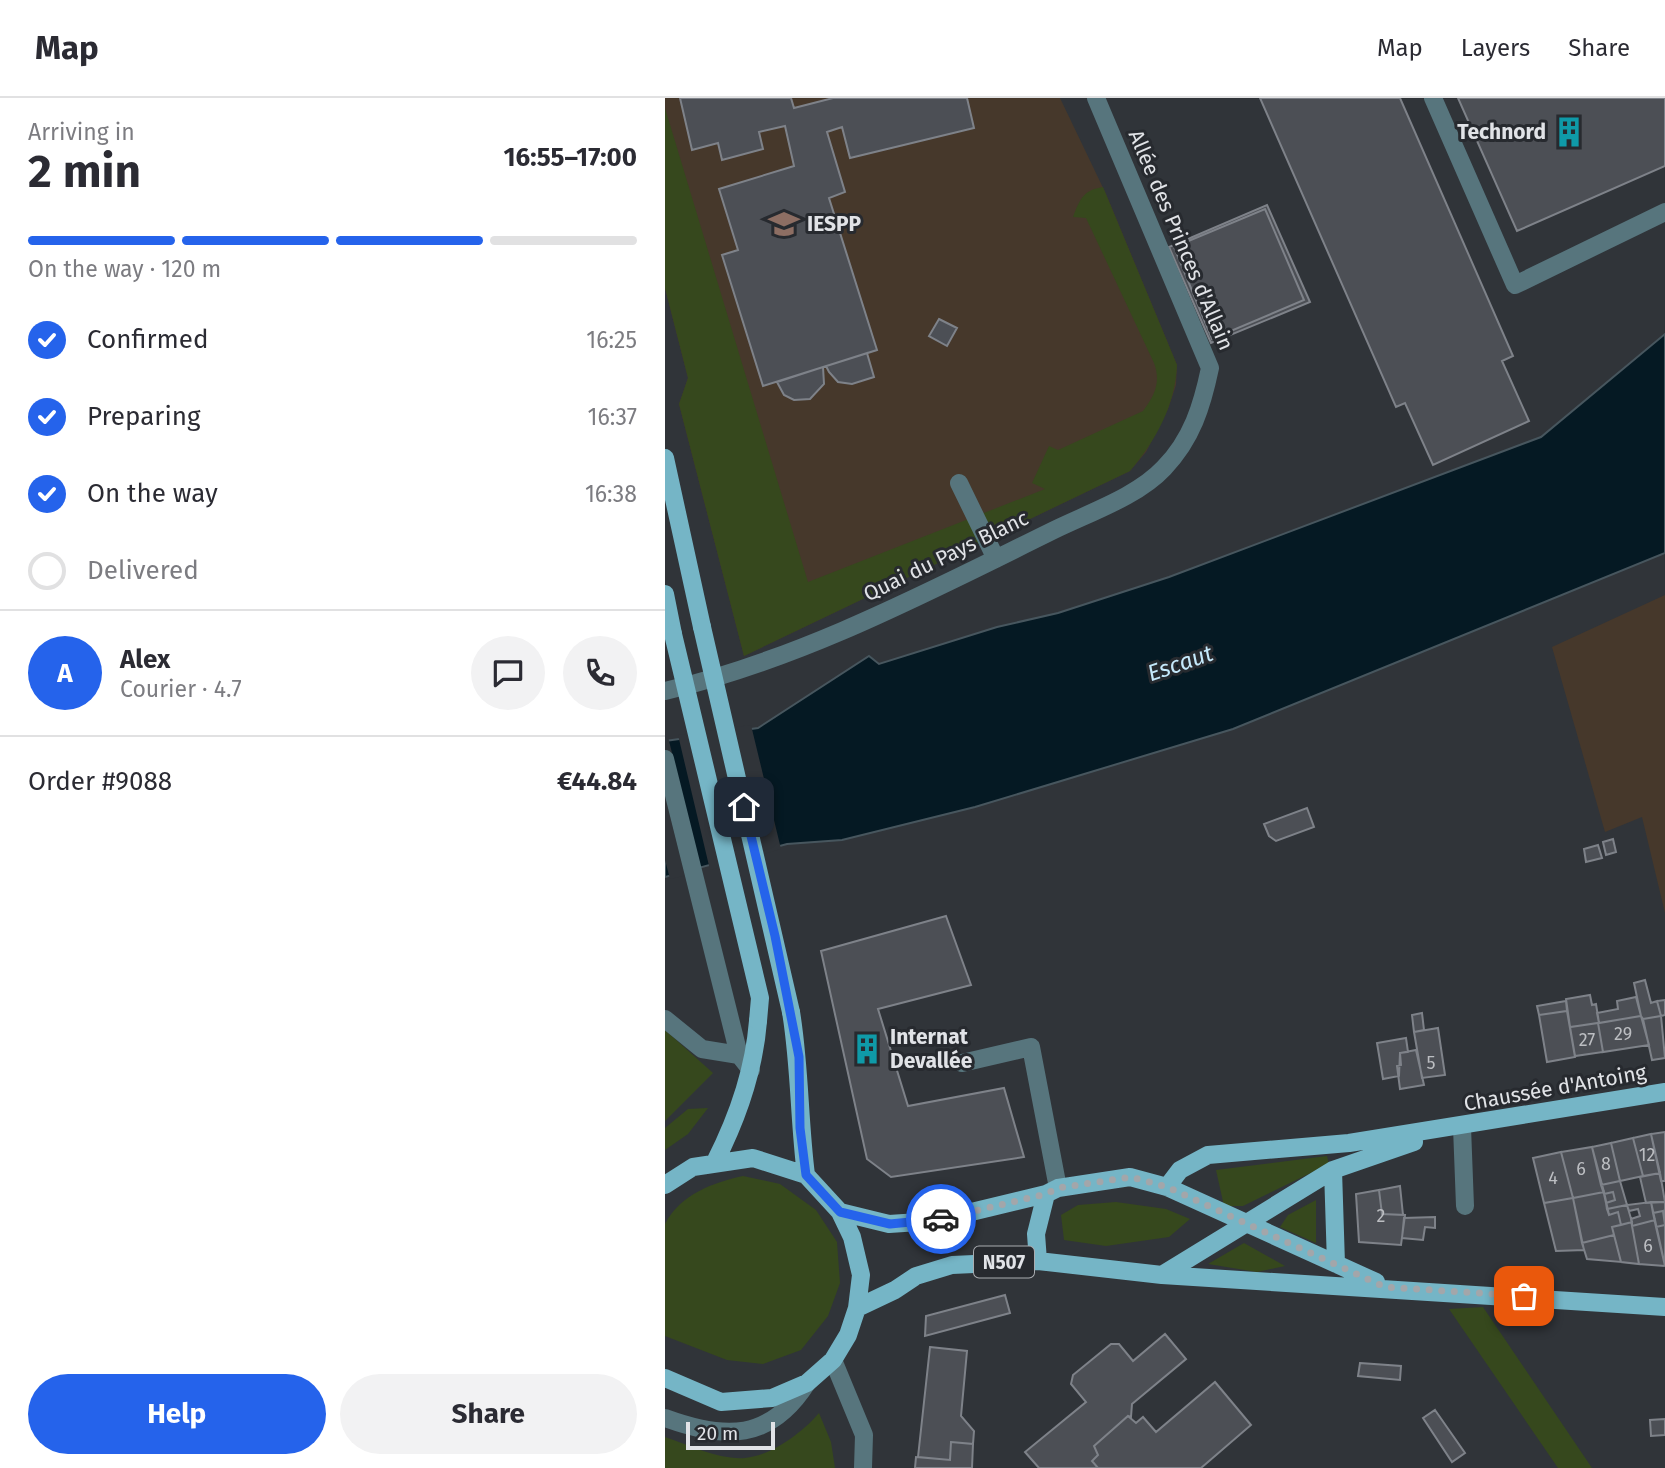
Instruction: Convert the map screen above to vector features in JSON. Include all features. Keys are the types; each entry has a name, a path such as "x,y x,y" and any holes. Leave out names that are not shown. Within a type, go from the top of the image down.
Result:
{"main road":[{"path":"665,457 791,1012 799,1057 800,1128 806,1175"},
{"path":"665,594 760,998 751,1070 736,1123 715,1161"},
{"name":"Chaussée d'Antoing","path":"1457,1128 1665,1092"},
{"path":"1162,1275 1242,1223 1333,1170 1457,1128"},
{"path":"1167,1187 1180,1170 1208,1155 1349,1143 1457,1128"},
{"path":"665,1185 692,1167 715,1161 753,1158 806,1175 840,1212 858,1256 861,1275 849,1335 833,1360 807,1383 772,1398 720,1402 665,1378"},
{"path":"1333,1170 1336,1264"},
{"name":"N507","path":"840,1212 890,1224 934,1221 1052,1191 1131,1177 1167,1187 1385,1287"},
{"path":"1038,1261 1036,1234 1052,1191"},
{"name":"N507","path":"856,1308 895,1290 916,1276 952,1265 1038,1261 1162,1275 1385,1287 1665,1307"}],"street":[{"name":"Allée des Princes d'Allain","path":"1096,98 1204,348 1210,368 1203,401"},
{"path":"1433,98 1515,285 1665,212"},
{"name":"Quai du Pays Blanc","path":"665,691 739,673 793,651 912,600 1129,493 1163,470 1188,438 1203,401"},
{"path":"959,483 996,559"},
{"path":"665,759 720,974 731,1055"},
{"path":"665,1020 702,1049 731,1055 751,1070"},
{"path":"962,1063 1031,1047 1052,1191"},
{"path":"1457,1128 1465,1206"},
{"path":"833,1360 864,1435 863,1468"},
{"path":"665,1418 702,1432 721,1433 767,1425 793,1405 807,1383"}],"shaded area":[{"path":"665,98 1060,98 1106,194 1177,365 1176,385 1168,409 1146,452 1130,471 744,656 679,404 688,378 665,288"},
{"path":"1665,595 1665,913 1642,817 1605,832 1552,647"}],"green space":[{"path":"665,108 808,582 1045,489 1032,483 1049,446 1058,450 1143,411 1156,388 1154,363 1086,218 1073,217 1083,196 1091,190 1103,187 1177,365 1168,408 1156,435 1130,471 744,656 679,404 688,378 665,288"},
{"path":"665,1030 713,1073 665,1121"},
{"path":"708,1108 688,1134 665,1150 665,1128 688,1109"},
{"path":"1327,1156 1329,1164 1243,1206 1224,1206 1216,1170"},
{"path":"743,1176 780,1184 816,1210 837,1242 840,1283 828,1316 801,1350 763,1364 727,1360 665,1336 665,1224 680,1205 698,1191"},
{"path":"1316,1200 1316,1243 1280,1227 1288,1215"},
{"path":"1116,1202 1166,1209 1190,1219 1169,1237 1106,1246 1064,1240 1061,1215 1078,1205"},
{"path":"1244,1243 1285,1266 1257,1272 1208,1264"},
{"path":"1483,1307 1592,1468 1558,1468 1449,1309"},
{"path":"819,1413 831,1442 835,1468 665,1468 665,1437 715,1454 745,1458 765,1453 786,1442"}],"water":[{"name":"Escaut","path":"1665,334 1665,553 1233,729 975,807 842,840 787,844 665,877 665,741 758,728 869,656 879,664 997,627 1058,613 1169,577 1541,437"}],"pier":[{"path":"751,725 781,849 710,870 678,735"},
{"path":"665,737 668,737 702,872 670,879 665,860"}],"building":[{"name":"IESPP","path":"680,98 791,98 794,108 833,98 967,98 974,128 850,158 842,127 827,132 845,192 829,198 877,350 763,386 722,255 738,250 719,189 794,166 785,126 759,132 763,149 722,160 718,143 692,150"},
{"path":"1260,98 1400,98 1513,356 1502,361 1529,421 1433,465 1405,403 1396,407"},
{"name":"Technord","path":"1458,98 1665,98 1665,166 1517,231"},
{"path":"1267,205 1310,302 1211,343 1169,247"},
{"path":"1265,209 1304,300 1212,339 1174,247"},
{"path":"939,319 957,328 947,346 929,336"},
{"path":"867,353 874,377 852,384 838,382 826,366"},
{"path":"823,367 824,384 810,399 794,400 784,395 777,382"},
{"path":"1307,808 1314,827 1276,841 1269,836 1264,824"},
{"path":"1613,839 1616,852 1606,855 1603,842"},
{"path":"1598,845 1602,858 1586,862 1584,849"},
{"name":"Internat Devallée","path":"946,916 971,985 878,1009 908,1106 1004,1088 1024,1157 891,1177 867,1159 821,951"},
{"path":"1645,980 1651,1003 1657,1001 1661,1016 1643,1019 1641,1016 1634,983"},
{"path":"1590,995 1592,1005 1596,1004 1599,1023 1570,1027 1566,999"},
{"path":"1636,997 1641,1016 1599,1023 1597,1013 1618,1009 1617,1001"},
{"path":"1665,1000 1665,1015 1661,1016 1657,1001"},
{"path":"1566,1001 1567,1011 1539,1015 1537,1006"},
{"path":"1567,1011 1575,1057 1547,1062 1539,1015"},
{"path":"1422,1013 1424,1030 1414,1032 1412,1015"},
{"path":"1641,1016 1649,1045 1603,1052 1598,1023"},
{"path":"1661,1016 1665,1058 1652,1060 1643,1019"},
{"path":"1598,1023 1603,1052 1575,1056 1570,1027"},
{"path":"1438,1028 1445,1075 1422,1078 1414,1032"},
{"path":"1406,1038 1408,1052 1400,1053 1399,1076 1383,1079 1377,1043"},
{"path":"1416,1050 1424,1085 1400,1089 1397,1066 1401,1065 1400,1053"},
{"path":"1665,1132 1665,1181 1661,1181 1651,1134"},
{"path":"1651,1134 1660,1173 1643,1176 1633,1138"},
{"path":"1633,1138 1643,1176 1620,1181 1611,1143"},
{"path":"1611,1143 1620,1181 1601,1185 1592,1147"},
{"path":"1592,1147 1604,1192 1573,1198 1561,1152"},
{"path":"1561,1152 1573,1198 1544,1203 1533,1158"},
{"path":"1660,1173 1665,1202 1646,1203 1640,1177"},
{"path":"1620,1181 1627,1205 1607,1209 1606,1203 1615,1200 1613,1192 1604,1194 1601,1185"},
{"path":"1400,1186 1403,1215 1382,1214 1379,1190"},
{"path":"1379,1190 1382,1214 1405,1215 1401,1245 1359,1242 1356,1194"},
{"path":"1604,1192 1609,1215 1618,1212 1621,1225 1612,1227 1614,1235 1582,1243 1573,1198"},
{"path":"1613,1192 1615,1200 1606,1203 1604,1194"},
{"path":"1573,1198 1584,1250 1556,1251 1544,1203"},
{"path":"1651,1202 1655,1220 1632,1226 1631,1219 1640,1216 1638,1209 1629,1211 1627,1205"},
{"path":"1651,1202 1665,1202 1665,1222 1663,1211 1653,1213"},
{"path":"1627,1205 1632,1222 1621,1225 1618,1212 1609,1215 1607,1209"},
{"path":"1663,1211 1665,1225 1656,1227 1653,1213"},
{"path":"1435,1217 1435,1228 1425,1227 1423,1240 1402,1238 1404,1218"},
{"path":"1655,1220 1665,1266 1639,1264 1632,1226"},
{"path":"1632,1222 1639,1264 1621,1262 1612,1227"},
{"path":"1665,1225 1665,1266 1656,1227"},
{"path":"1614,1235 1621,1262 1587,1259 1582,1243"},
{"path":"1005,1295 1010,1313 925,1336 926,1316"},
{"path":"1165,1334 1186,1359 1132,1404 1131,1417 1128,1416 1094,1446 1098,1455 1092,1461 1098,1468 1039,1468 1025,1452 1086,1402 1071,1384 1073,1375 1111,1344 1119,1344 1133,1361"},
{"path":"930,1347 967,1351 961,1416 974,1431 973,1444 951,1442 950,1460 918,1457"},
{"path":"1360,1363 1401,1366 1400,1380 1358,1376"},
{"path":"1215,1382 1251,1425 1201,1468 1098,1468 1092,1461 1098,1455 1094,1446 1128,1416 1136,1423 1143,1417 1156,1432"},
{"path":"1435,1410 1465,1453 1452,1462 1423,1418"},
{"path":"1665,1419 1665,1435 1651,1436 1650,1420"},
{"path":"951,1442 973,1444 972,1468 915,1468 916,1457 950,1460"}],"way so far":[{"path":"941,1219 1046,1194 1058,1188 1131,1177 1167,1187 1385,1287 1524,1296"}],"place":[{"name":"Technord","path":"1569,132"},
{"name":"IESPP","path":"784,224"},
{"name":"Internat Devallée","path":"867,1049"}],"route":[{"path":"744,807 775,936 799,1057 800,1128 806,1175 840,1212 890,1224 941,1219"}]}
